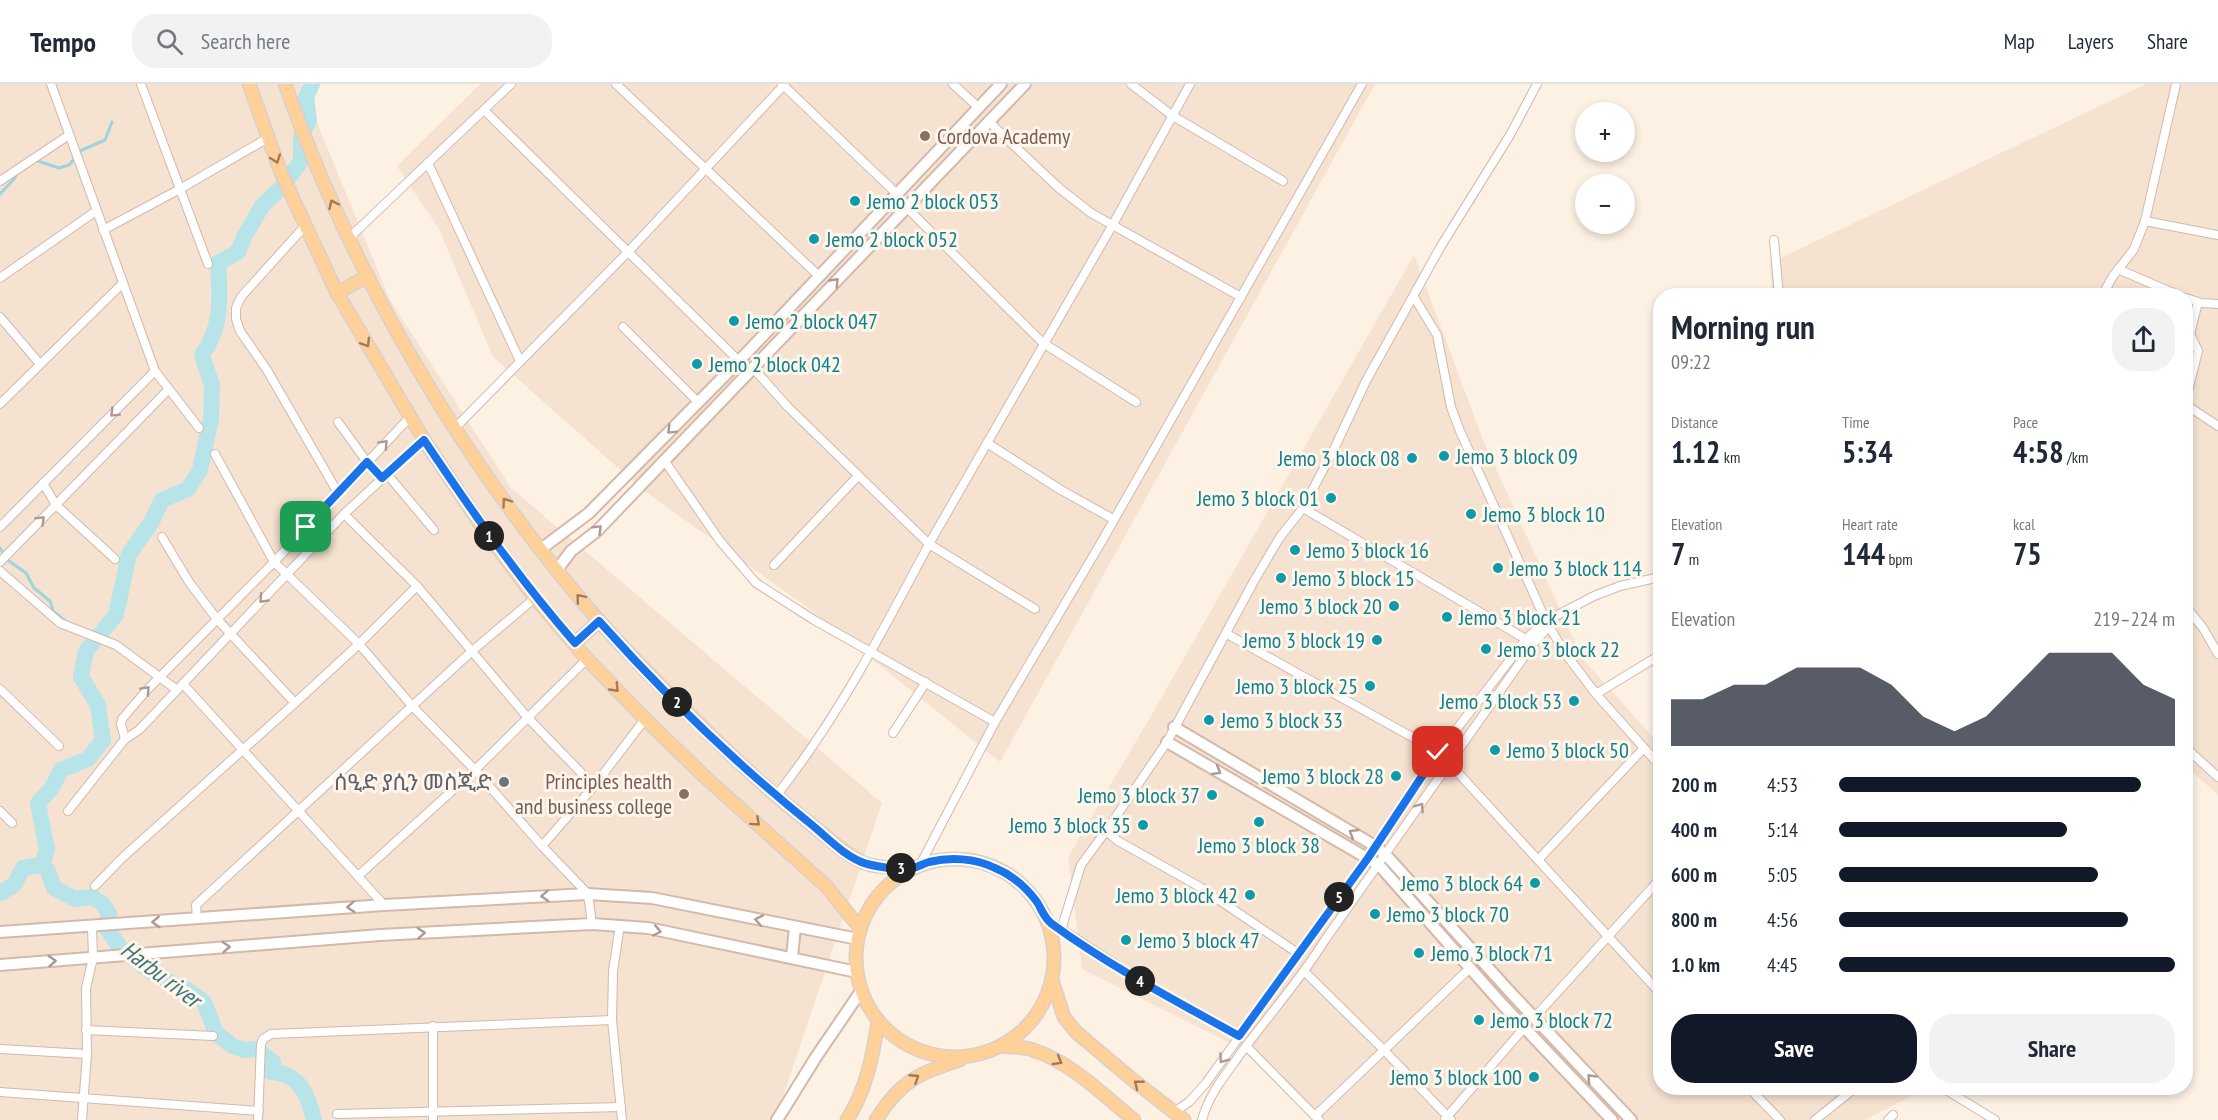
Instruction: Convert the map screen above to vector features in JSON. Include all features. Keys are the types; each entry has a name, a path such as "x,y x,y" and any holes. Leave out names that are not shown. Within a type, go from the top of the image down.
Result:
{"main road":[{"path":"249,84 281,174 337,293 424,440 483,528 535,598 587,659 645,719 826,886 859,933"},
{"path":"285,84 301,131 349,238 406,348 454,428 557,570 599,621 670,695 776,796 845,853 866,864 915,867"},
{"path":"337,293 368,276"},
{"path":"575,643 599,621"},
{"path":"970,1057 936,1056 904,1044 878,1021 861,991 857,972 859,933 871,904 888,884 915,867 939,860 976,861 994,867 1025,888 1046,919 1053,949 1052,980 1068,1024 1113,1064 1179,1116"},
{"path":"876,1120 901,1088 920,1073 1002,1046 1029,1025 1043,1004 1052,980"},
{"path":"848,1120 855,1108 871,1064 878,1021"},
{"path":"1002,1046 1028,1048 1050,1056 1134,1120"}],"street":[{"path":"51,84 155,371 199,428"},
{"path":"141,84 208,264"},
{"path":"349,238 511,84"},
{"path":"616,84 819,276"},
{"path":"454,428 627,253 784,84 896,194"},
{"path":"953,84 978,107"},
{"path":"541,549 589,513 686,415 1001,84"},
{"path":"557,570 571,551 597,531 1025,84"},
{"path":"1131,84 1173,116 1283,182"},
{"path":"776,796 800,765 872,651 929,544 1043,342 1112,226 1190,84"},
{"path":"915,867 1362,84"},
{"path":"1061,930 1081,865 1167,741 1280,537 1303,508 1339,439 1354,403 1441,246 1510,135 1537,84"},
{"path":"2107,288 2134,249 2145,221 2176,84"},
{"path":"484,110 739,361"},
{"path":"988,121 1059,188 1091,213 1241,297"},
{"path":"0,181 69,135"},
{"path":"103,230 268,138"},
{"path":"428,163 520,361"},
{"path":"918,170 931,182"},
{"path":"907,208 1043,342 1136,402"},
{"path":"0,278 96,211"},
{"path":"2145,221 2218,235"},
{"path":"306,226 241,297 236,308 236,319 240,331 267,370 338,493"},
{"path":"1774,240 1778,288"},
{"path":"2118,269 2162,288"},
{"path":"0,404 122,284"},
{"path":"1414,297 1437,335 1451,407 1460,431 1565,653 1596,694 1653,758"},
{"path":"2193,300 2218,304"},
{"path":"2193,322 2198,302"},
{"path":"0,317 40,364"},
{"path":"623,327 698,402"},
{"path":"2193,340 2198,351 2193,371"},
{"path":"753,368 788,407 929,544 1035,609"},
{"path":"0,527 155,371"},
{"path":"0,562 168,390"},
{"path":"2193,410 2218,426"},
{"path":"686,415 697,425"},
{"path":"125,739 122,719 160,676 274,562 410,417"},
{"path":"338,422 367,462 385,476 434,530"},
{"path":"68,811 125,739 134,735 344,514 424,440"},
{"path":"987,444 1113,519"},
{"path":"215,454 274,562 358,644 413,707 475,770 588,894 592,924"},
{"path":"663,460 720,541 746,575 756,583 813,620 996,722"},
{"path":"774,565 858,476"},
{"path":"43,483 56,505 115,559"},
{"path":"1303,508 1530,641"},
{"path":"344,514 417,586 528,718 594,786"},
{"path":"162,537 189,582 216,618 295,703"},
{"path":"0,571 60,623 117,645 160,676 180,687 243,748 384,905"},
{"path":"1179,1116 1368,858 1438,752 1530,641 1550,622 1607,590 1653,579"},
{"path":"95,886 121,859 295,703 417,586"},
{"path":"197,919 196,905 472,651 535,598"},
{"path":"2193,616 2208,635 2218,654"},
{"path":"1227,634 1438,752 1653,985"},
{"path":"1202,1120 1207,1103 1246,1046 1305,972 1325,940 1450,764 1530,641"},
{"path":"358,876 475,770 587,659"},
{"path":"1596,694 1653,659"},
{"path":"893,733 926,682"},
{"path":"0,689 59,746"},
{"path":"542,846 594,786 645,719"},
{"path":"1174,727 1375,846 1386,855 1534,1018 1631,1120"},
{"path":"1167,741 1378,866 1524,1028 1612,1120"},
{"path":"1538,860 1644,748"},
{"path":"2193,754 2218,777"},
{"path":"0,811 12,823"},
{"path":"1106,831 1118,841 1200,887 1299,954"},
{"path":"1534,1018 1653,887"},
{"path":"0,932 384,905 588,894 652,898 795,927 859,933"},
{"path":"1046,919 1151,988 1239,1036"},
{"path":"0,965 380,935 592,924 620,925 792,957 857,972"},
{"path":"620,925 613,971 612,1020 622,1120"},
{"path":"82,1120 87,1054 86,988 93,958 92,927"},
{"path":"792,957 795,927"},
{"path":"1314,932 1325,940"},
{"path":"1246,1046 1317,1118 1470,968"},
{"path":"1305,972 1384,1050 1447,1119 1524,1028"},
{"path":"777,1120 861,991"},
{"path":"1501,1003 1511,993"},
{"path":"1260,1008 1269,1016"},
{"path":"258,1120 261,1044 263,1039 271,1034 612,1020"},
{"path":"432,1026 434,1120"},
{"path":"86,1030 213,1036"},
{"path":"0,1049 87,1054"},
{"path":"0,1092 259,1111"},
{"path":"1756,1095 1780,1120"},
{"path":"1815,1120 1846,1095"},
{"path":"1954,1095 1991,1119"},
{"path":"337,1114 621,1107"}],"shaded area":[{"path":"0,84 301,84 390,300 511,488 882,803 775,1120 0,1120"},
{"path":"480,84 1375,84 1000,762 807,607 643,490 493,357 439,229 397,166"},
{"path":"2146,84 2218,84 2218,795 2193,772 2193,288 1772,288 1770,263"},
{"path":"1414,255 1483,440 1582,658 1653,737 1653,1095 1913,1095 1865,1120 1315,1120 1248,1052 1082,969 1068,857"}],"waterway":[{"path":"42,865 47,850 38,803 51,789 61,770 88,759 103,740 98,705 81,677 86,651 116,615 129,554 151,523 162,500 188,489 200,470 211,419 212,385 202,355 214,333 219,311 218,263 238,252 262,206 282,187 301,161 301,137 309,120 306,97 312,84"},
{"path":"35,160 59,168 69,165 82,150 105,140 112,122"},
{"path":"0,194 18,172"},
{"path":"0,548 9,561 26,573 34,588 50,601 53,611 65,621"},
{"name":"Harbu river","path":"0,893 14,885 23,868 42,865 48,871 54,888 75,899 92,897 102,903 109,914 107,929 122,950 152,973 186,989 204,1002 216,1033 232,1046 244,1050 256,1049 273,1062 271,1072 281,1073 296,1081 309,1102 314,1120"}],"place":[{"name":"Cordova Academy","path":"925,136"},
{"name":"Jemo 2 block 053","path":"855,201"},
{"name":"Jemo 2 block 052","path":"814,239"},
{"name":"Jemo 2 block 047","path":"734,321"},
{"name":"Jemo 2 block 042","path":"697,364"},
{"name":"Jemo 3 block 09","path":"1444,456"},
{"name":"Jemo 3 block 08","path":"1412,458"},
{"name":"Jemo 3 block 01","path":"1331,498"},
{"name":"Jemo 3 block 10","path":"1471,514"},
{"name":"Jemo 3 block 16","path":"1295,550"},
{"name":"Jemo 3 block 114","path":"1498,568"},
{"name":"Jemo 3 block 15","path":"1281,578"},
{"name":"Jemo 3 block 20","path":"1394,606"},
{"name":"Jemo 3 block 21","path":"1447,617"},
{"name":"Jemo 3 block 19","path":"1377,640"},
{"name":"Jemo 3 block 22","path":"1486,649"},
{"name":"Jemo 3 block 25","path":"1370,686"},
{"name":"Jemo 3 block 53","path":"1574,701"},
{"name":"Jemo 3 block 33","path":"1209,720"},
{"name":"Jemo 3 block 50","path":"1495,750"},
{"name":"Jemo 3 block 28","path":"1396,776"},
{"name":"ሰዒድ ያሲን መስጂድ","path":"504,782"},
{"name":"Principles health and business college","path":"684,794"},
{"name":"Jemo 3 block 37","path":"1212,795"},
{"name":"Jemo 3 block 38","path":"1259,822"},
{"name":"Jemo 3 block 35","path":"1143,825"},
{"name":"Jemo 3 block 64","path":"1535,883"},
{"name":"Jemo 3 block 42","path":"1250,895"},
{"name":"Jemo 3 block 70","path":"1375,914"},
{"name":"Jemo 3 block 47","path":"1126,940"},
{"name":"Jemo 3 block 71","path":"1419,953"},
{"name":"Jemo 3 block 72","path":"1479,1020"},
{"name":"Jemo 3 block 100","path":"1534,1077"}],"route":[{"path":"306,527 367,462 382,478 424,440 483,528 535,598 575,643 599,621 742,765 845,853 866,864 882,867 910,869 939,860 957,859 976,861 994,867 1025,888 1046,919 1061,930 1151,988 1239,1036 1368,858 1438,752"}]}
